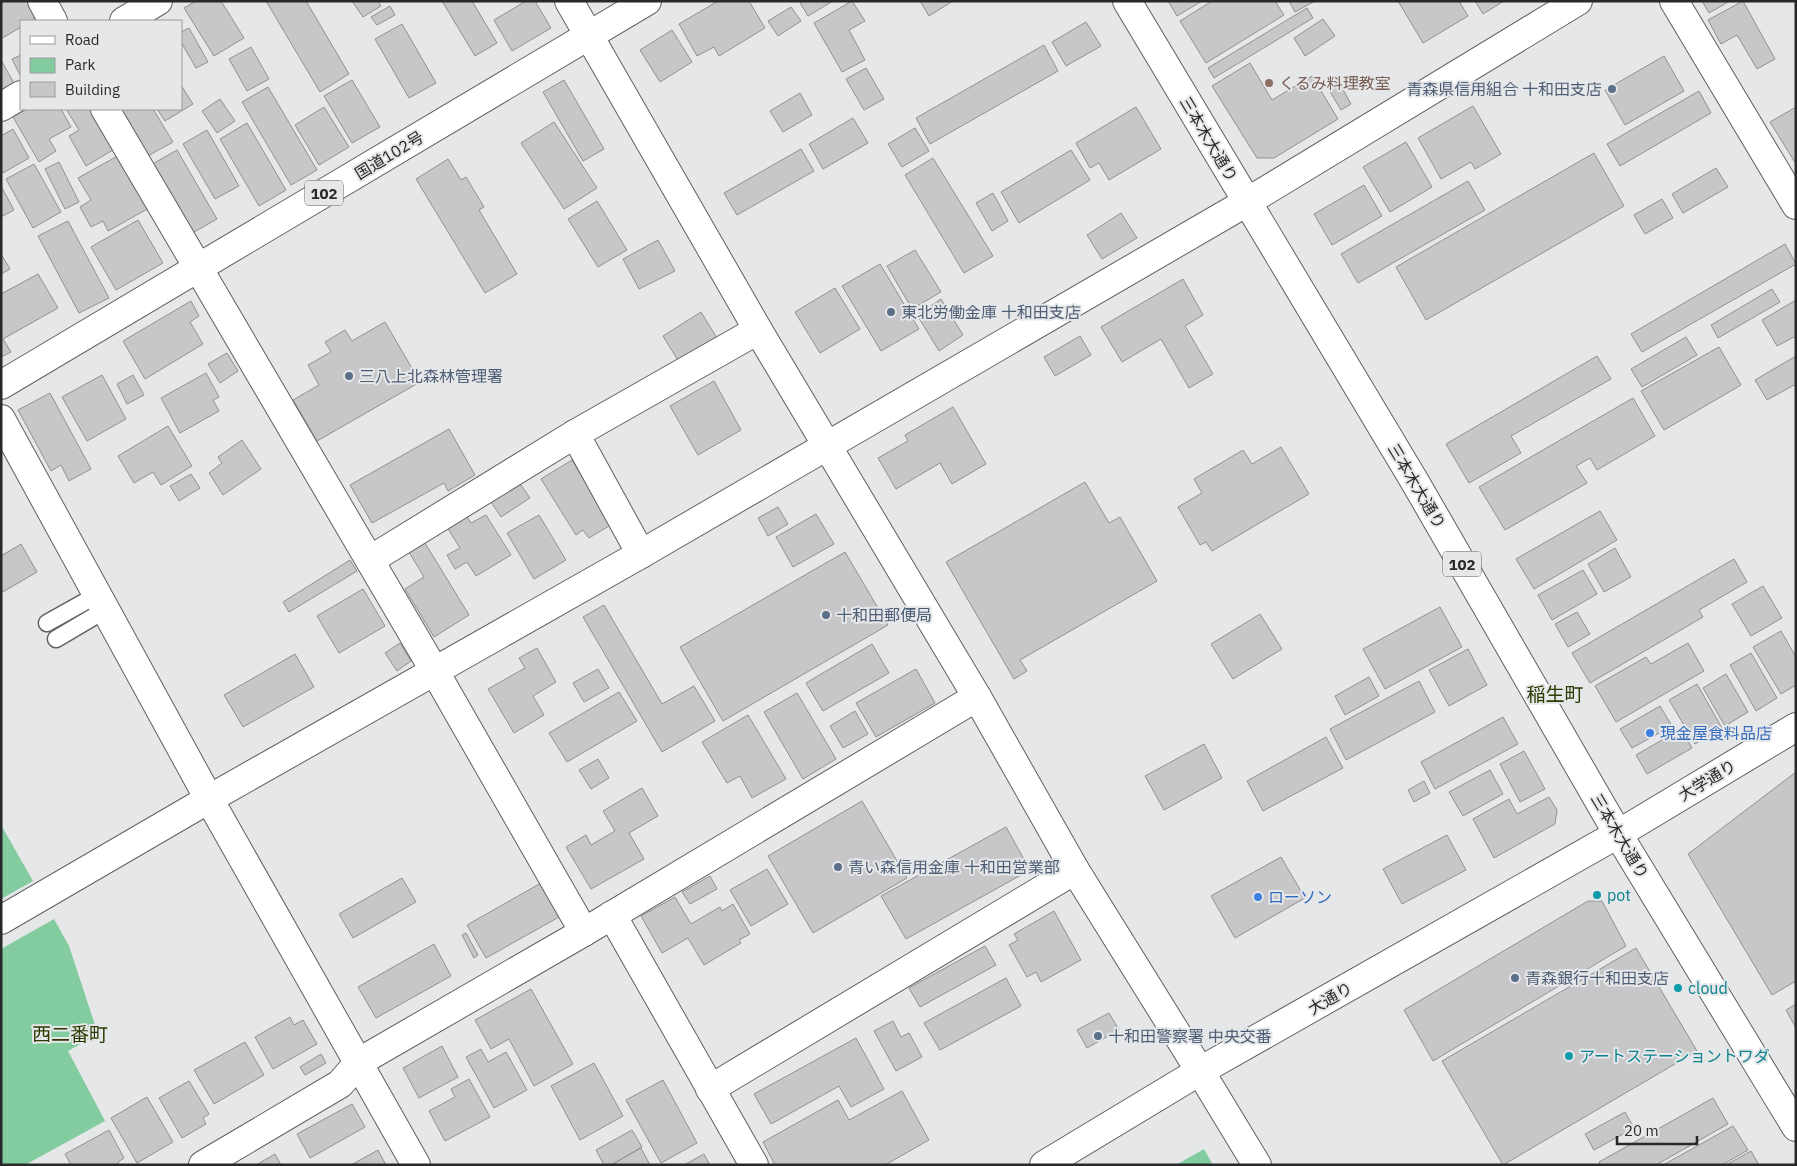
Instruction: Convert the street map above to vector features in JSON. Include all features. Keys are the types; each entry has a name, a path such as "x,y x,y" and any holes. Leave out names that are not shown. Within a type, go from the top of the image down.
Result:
{"main road":[{"path":"42,1 52,20"},
{"path":"126,20 158,1"},
{"path":"569,1 758,330 977,697 1075,870 1258,1165"},
{"name":"国道102号","path":"1,385 647,1"},
{"name":"三本木大通り","path":"1127,1 1415,482 1618,834 1795,1124"},
{"path":"1,920 434,670 827,447 1246,202 1578,1"},
{"path":"1674,1 1796,205"},
{"path":"1,107 20,96"},
{"path":"107,110 434,670 584,932"},
{"path":"370,560 575,434 758,330"},
{"path":"1,419 209,799 416,1165"},
{"path":"575,434 641,554"},
{"path":"203,1165 340,1084 359,1062 584,932 977,697"},
{"name":"大学通り","path":"1618,834 1796,727"},
{"name":"大通り","path":"1044,1165 1200,1071 1618,834"},
{"path":"710,1089 1075,870"},
{"path":"612,915 754,1165"}],"lane":[{"path":"47,623 101,603"},
{"path":"56,638 101,603"}],"green space":[{"path":"1,825 33,881 1,899"},
{"path":"54,919 69,946 98,1034 68,1051 105,1121 25,1165 1,1165 1,949"},
{"path":"1204,1149 1213,1165 1176,1165"}],"building":[{"path":"1,1 30,1 39,16 32,20 20,20 20,28 1,39"},
{"path":"196,1 221,1 244,38 214,56 184,8"},
{"path":"266,1 306,1 349,74 320,92"},
{"path":"352,1 378,1 381,6 363,17"},
{"path":"442,1 472,1 497,43 475,56"},
{"path":"526,1 535,1 551,28 512,51 494,20"},
{"path":"718,1 749,1 765,28 719,56 714,47 697,56 679,24"},
{"path":"799,1 833,1 808,16"},
{"path":"852,1 865,21 849,30 865,60 842,72 814,23"},
{"path":"920,1 953,1 929,16"},
{"path":"1168,1 1202,1 1177,16"},
{"path":"1212,1 1275,1 1284,15 1206,63 1180,21"},
{"path":"1289,1 1315,1 1295,12"},
{"path":"1398,1 1459,1 1468,16 1423,43"},
{"path":"1475,1 1504,1 1483,14"},
{"path":"1702,1 1730,1 1709,13"},
{"path":"1743,1 1775,59 1757,69 1737,35 1721,44 1708,20"},
{"path":"390,6 395,15 377,25 371,17"},
{"path":"791,7 801,21 778,36 768,21"},
{"path":"1307,8 1313,18 1214,78 1208,68"},
{"path":"1323,19 1335,36 1305,56 1294,38"},
{"path":"1086,22 1101,46 1066,66 1052,42"},
{"path":"402,24 436,83 409,98 375,39"},
{"path":"189,28 208,62 196,68 182,44 182,32"},
{"path":"672,30 692,62 660,82 640,50"},
{"path":"1044,45 1058,71 930,144 916,118"},
{"path":"251,47 269,79 247,91 229,59"},
{"path":"20,55 20,75 12,59"},
{"path":"1664,56 1684,91 1625,125 1605,90"},
{"path":"1,60 15,85 1,93"},
{"path":"1250,63 1272,100 1312,76 1338,119 1274,158 1257,158 1212,86"},
{"path":"866,68 884,99 864,110 846,79"},
{"path":"1337,79 1351,104 1341,110 1326,85"},
{"path":"352,80 380,127 352,143 324,96"},
{"path":"564,80 604,149 583,161 543,92"},
{"path":"182,87 193,104 165,121 158,110 182,110"},
{"path":"268,87 317,170 291,185 242,102"},
{"path":"1699,91 1711,113 1620,166 1607,144"},
{"path":"800,93 812,115 783,132 770,111"},
{"path":"220,99 235,121 217,133 202,111"},
{"path":"1473,106 1501,154 1475,169 1471,162 1441,179 1418,138"},
{"path":"324,107 349,147 319,165 295,125"},
{"path":"1136,107 1161,149 1109,180 1099,163 1090,168 1076,143"},
{"path":"1796,107 1796,164 1770,122"},
{"path":"25,110 62,110 71,127 49,139 56,151 39,162 13,117"},
{"path":"67,110 96,110 118,147 86,166 69,136 79,130"},
{"path":"119,110 154,110 173,142 146,157"},
{"path":"853,118 868,143 823,169 809,144"},
{"path":"554,122 597,188 564,209 521,143"},
{"path":"247,123 286,190 259,206 220,139"},
{"path":"915,128 929,151 902,167 888,144"},
{"path":"13,129 29,158 3,173 1,169 1,136"},
{"path":"207,130 239,186 215,199 183,144"},
{"path":"1406,142 1432,187 1390,212 1363,167"},
{"path":"801,149 814,171 737,215 724,193"},
{"path":"177,150 217,219 189,235 149,166"},
{"path":"1071,150 1090,180 1019,223 1001,192"},
{"path":"1594,153 1624,206 1426,320 1396,267"},
{"path":"121,154 151,207 108,231 103,221 91,227 80,207 91,200 78,178"},
{"path":"933,158 993,256 964,273 905,175"},
{"path":"448,159 461,180 466,177 484,207 479,210 517,274 485,293 416,179"},
{"path":"59,162 79,202 65,209 45,169"},
{"path":"34,164 61,212 33,228 6,179"},
{"path":"1716,168 1728,187 1683,213 1672,194"},
{"path":"1468,181 1485,210 1358,283 1341,254"},
{"path":"1364,185 1382,216 1332,245 1314,214"},
{"path":"1,186 14,210 1,217"},
{"path":"993,193 1008,221 992,231 976,203"},
{"path":"1662,199 1673,218 1645,234 1634,215"},
{"path":"597,201 627,250 598,267 568,219"},
{"path":"1121,213 1137,238 1102,259 1087,235"},
{"path":"138,220 163,263 116,290 91,247"},
{"path":"68,221 109,298 79,313 38,236"},
{"path":"658,240 675,271 639,289 623,259"},
{"path":"1785,244 1796,264 1642,352 1631,334"},
{"path":"915,250 941,292 912,309 887,266"},
{"path":"1,254 10,269 1,274"},
{"path":"880,264 919,329 881,351 842,286"},
{"path":"38,274 58,308 3,339 11,352 1,357 1,294"},
{"path":"1183,279 1203,315 1185,326 1213,374 1189,388 1161,339 1122,362 1101,327"},
{"path":"835,288 860,329 820,353 795,312"},
{"path":"1772,289 1780,302 1718,338 1711,325"},
{"path":"941,299 963,335 939,351 917,315"},
{"path":"1796,300 1796,336 1777,346 1762,320"},
{"path":"191,301 199,316 190,322 203,344 145,379 123,341"},
{"path":"701,312 717,338 679,362 663,336"},
{"path":"385,322 420,382 317,441 293,400 319,385 308,365 331,352 325,342 345,330 352,341"},
{"path":"1080,336 1091,355 1055,376 1044,357"},
{"path":"1686,337 1697,355 1642,387 1631,369"},
{"path":"1719,347 1741,385 1664,430 1641,391"},
{"path":"227,353 238,371 220,383 208,364"},
{"path":"1597,356 1611,379 1511,436 1521,453 1469,483 1446,444"},
{"path":"1796,356 1796,384 1767,400 1755,380"},
{"path":"206,373 219,397 213,400 219,411 180,433 161,398"},
{"path":"102,375 126,419 87,441 62,397"},
{"path":"133,375 144,395 127,404 117,384"},
{"path":"714,381 741,430 698,455 670,406"},
{"path":"50,393 91,469 69,481 61,465 51,471 18,410"},
{"path":"1633,398 1655,436 1597,470 1590,458 1576,466 1587,483 1505,530 1479,487"},
{"path":"953,407 986,464 952,484 940,463 896,489 878,458 908,441 905,435"},
{"path":"168,426 192,466 161,485 153,472 134,483 118,456"},
{"path":"449,429 475,475 448,491 444,483 372,523 350,485"},
{"path":"242,440 261,469 223,495 209,473 222,463 218,457"},
{"path":"1281,447 1309,494 1212,551 1206,542 1200,545 1178,507 1202,493 1194,479 1243,450 1252,464"},
{"path":"572,460 602,509 614,523 589,538 583,530 576,535 541,479"},
{"path":"191,474 200,488 179,501 170,486"},
{"path":"516,478 530,498 501,517 488,497"},
{"path":"1085,482 1109,523 1120,517 1157,581 1020,660 1027,671 1014,679 946,562"},
{"path":"778,507 788,524 768,536 758,518"},
{"path":"1600,511 1617,540 1534,589 1516,559"},
{"path":"464,512 471,523 486,515 511,555 476,576 467,562 455,569 447,555 460,548 445,524"},
{"path":"816,514 834,544 793,567 776,537"},
{"path":"539,515 566,560 534,579 507,533"},
{"path":"425,543 469,615 434,637 405,589 424,577 409,552"},
{"path":"21,544 37,572 1,593 1,556"},
{"path":"1615,548 1631,577 1604,592 1588,564"},
{"path":"845,552 888,625 723,721 680,647"},
{"path":"1734,559 1747,582 1699,610 1703,617 1590,683 1572,653"},
{"path":"350,560 357,571 289,612 283,602"},
{"path":"1583,570 1597,594 1552,620 1538,595"},
{"path":"1763,586 1782,618 1751,636 1732,604"},
{"path":"363,589 385,626 339,653 317,616"},
{"path":"604,605 662,704 694,686 715,721 662,752 583,617"},
{"path":"1440,607 1462,647 1385,689 1363,649"},
{"path":"1577,612 1590,634 1568,647 1555,624"},
{"path":"1260,614 1282,649 1233,679 1211,644"},
{"path":"1781,631 1796,657 1796,685 1781,694 1753,647"},
{"path":"400,643 411,661 397,671 385,653"},
{"path":"1688,643 1704,671 1616,722 1595,686 1646,657 1651,664"},
{"path":"872,644 889,673 823,711 806,683"},
{"path":"537,648 556,682 533,696 544,715 514,733 488,689 525,668 519,658"},
{"path":"1468,649 1487,685 1449,706 1429,670"},
{"path":"1751,653 1777,698 1756,711 1730,665"},
{"path":"295,654 314,687 243,727 224,695"},
{"path":"598,669 609,688 584,702 573,683"},
{"path":"916,669 935,703 876,737 856,703"},
{"path":"1726,674 1748,712 1725,726 1703,688"},
{"path":"1369,677 1379,696 1345,715 1335,696"},
{"path":"1419,681 1435,712 1346,760 1330,729"},
{"path":"1697,684 1722,728 1695,744 1669,700"},
{"path":"619,692 637,721 567,762 549,733"},
{"path":"797,693 836,759 803,779 764,712"},
{"path":"1660,706 1672,726 1632,748 1620,729"},
{"path":"855,711 868,734 843,748 830,726"},
{"path":"748,715 786,779 752,798 740,776 727,783 702,742"},
{"path":"1503,717 1518,744 1435,789 1421,762"},
{"path":"1681,729 1692,748 1647,774 1636,755"},
{"path":"1326,737 1343,768 1263,811 1247,781"},
{"path":"1204,744 1222,778 1164,810 1145,776"},
{"path":"1524,751 1545,789 1520,802 1500,764"},
{"path":"598,759 609,778 591,789 579,770"},
{"path":"1490,770 1503,794 1463,816 1449,792"},
{"path":"1796,772 1796,981 1772,995 1688,854"},
{"path":"1424,781 1430,793 1414,802 1408,790"},
{"path":"642,788 658,816 629,833 644,859 591,889 566,847 586,835 591,845 615,831 603,811"},
{"path":"1549,797 1557,810 1555,824 1494,858 1473,819 1509,799 1517,814"},
{"name":"青い森信用金庫 十和田営業部","path":"862,801 907,878 813,933 768,856"},
{"path":"1006,827 1030,870 906,939 881,896"},
{"path":"1447,835 1466,870 1402,904 1383,869"},
{"name":"ローソン","path":"1281,857 1305,898 1235,938 1211,896"},
{"path":"767,869 788,904 751,926 730,890"},
{"path":"710,876 717,889 690,904 682,892"},
{"path":"402,878 416,902 353,938 339,914"},
{"path":"541,883 559,917 486,958 467,925"},
{"path":"675,897 691,924 720,907 722,911 733,904 750,934 739,940 741,943 704,965 688,938 662,953 641,916"},
{"name":"青森銀行十和田支店","path":"1588,901 1602,901 1626,946 1433,1061 1404,1010"},
{"path":"1054,911 1081,960 1041,982 1036,972 1027,977 1009,945 1018,940 1014,934"},
{"path":"466,933 478,955 474,958 462,935"},
{"path":"434,944 451,976 376,1018 358,987"},
{"path":"985,946 996,965 920,1007 909,988"},
{"name":"アートステーショントワダ","path":"1636,948 1697,1051 1503,1165 1442,1061"},
{"path":"1006,978 1021,1006 940,1050 924,1023"},
{"path":"531,989 573,1064 534,1086 509,1039 491,1049 475,1020"},
{"path":"1796,1004 1796,1028 1786,1010"},
{"path":"1109,1013 1119,1030 1087,1048 1077,1030"},
{"path":"290,1017 294,1025 303,1020 317,1044 273,1069 255,1037"},
{"path":"893,1021 901,1037 909,1033 922,1057 896,1071 874,1031"},
{"path":"856,1038 884,1089 851,1107 839,1086 771,1124 754,1094"},
{"path":"245,1042 264,1075 214,1104 194,1070"},
{"path":"442,1046 458,1077 419,1098 403,1068"},
{"path":"481,1049 488,1062 506,1052 527,1090 494,1108 466,1057"},
{"path":"321,1054 326,1063 305,1075 300,1067"},
{"path":"594,1063 623,1116 580,1140 551,1086"},
{"path":"469,1079 490,1117 445,1141 429,1111 455,1097 451,1089"},
{"path":"663,1080 697,1143 661,1163 626,1100"},
{"path":"189,1081 209,1114 203,1118 206,1124 182,1138 159,1098"},
{"path":"902,1091 929,1140 885,1165 775,1165 763,1142 838,1100 849,1120"},
{"path":"147,1097 173,1142 137,1163 111,1118"},
{"path":"1713,1098 1728,1124 1656,1165 1600,1165 1599,1162"},
{"path":"352,1104 365,1127 310,1158 297,1134"},
{"path":"1625,1112 1634,1128 1594,1150 1585,1134"},
{"path":"1733,1126 1748,1150 1722,1165 1663,1165"},
{"path":"109,1130 124,1158 118,1162 119,1165 71,1165 65,1154"},
{"path":"632,1130 642,1147 611,1165 604,1165 596,1150"},
{"path":"641,1148 650,1165 611,1165"},
{"path":"378,1150 386,1165 351,1165"},
{"path":"1751,1151 1759,1165 1726,1165"},
{"path":"275,1154 281,1165 256,1165"},
{"path":"704,1154 710,1165 684,1165"}],"place":[{"name":"くるみ料理教室","path":"1269,83"},
{"name":"青森県信用組合 十和田支店","path":"1612,89"},
{"name":"東北労働金庫 十和田支店","path":"891,312"},
{"name":"三八上北森林管理署","path":"349,376"},
{"name":"十和田郵便局","path":"826,615"},
{"name":"現金屋食料品店","path":"1650,733"},
{"name":"青い森信用金庫 十和田営業部","path":"838,867"},
{"name":"pot","path":"1597,895"},
{"name":"ローソン","path":"1258,897"},
{"name":"青森銀行十和田支店","path":"1515,978"},
{"name":"cloud","path":"1678,988"},
{"name":"十和田警察署 中央交番","path":"1098,1036"},
{"name":"アートステーショントワダ","path":"1569,1056"}],"district":[{"name":"稲生町","path":"1555,694"},
{"name":"西二番町","path":"70,1034"}]}
